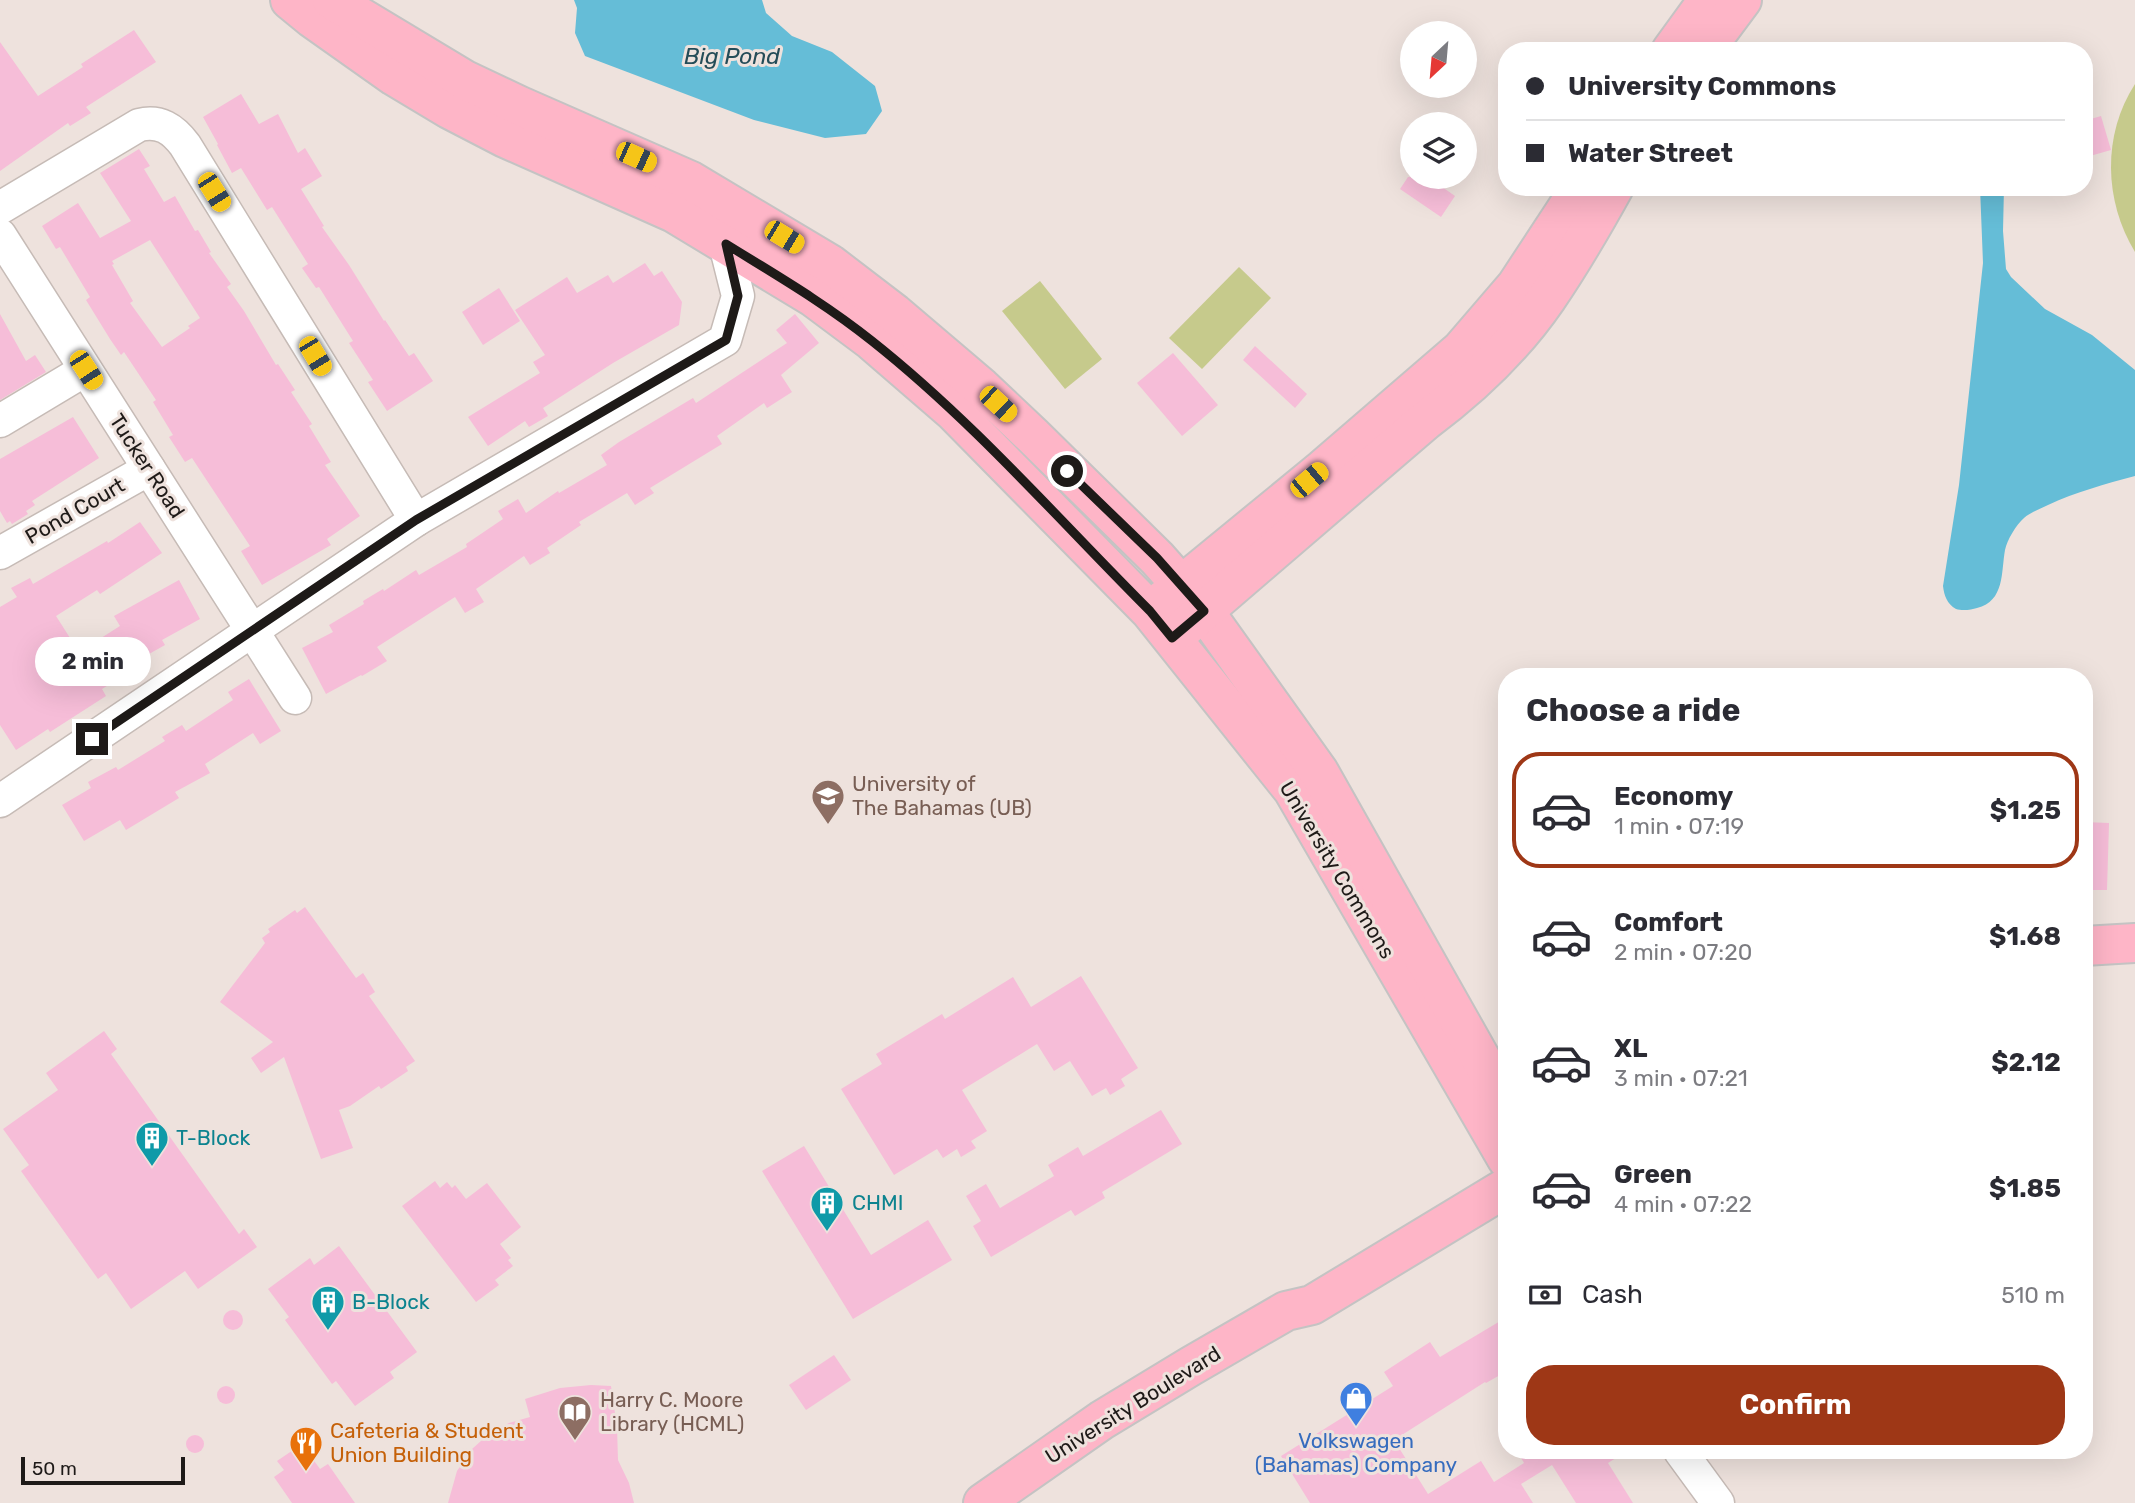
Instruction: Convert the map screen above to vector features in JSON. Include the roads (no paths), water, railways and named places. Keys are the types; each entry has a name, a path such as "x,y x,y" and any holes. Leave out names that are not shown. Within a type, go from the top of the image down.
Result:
{"main road":[{"name":"University Commons","path":"290,0 394,76 449,109 505,138 674,213 813,297 872,341 943,402 1161,625 1293,790 1498,1143"},
{"name":"University Commons","path":"332,0 465,80 691,181 830,264 894,313 981,387 1157,558 1193,598 1319,772 1498,1089"},
{"path":"1678,42 1708,0"},
{"path":"1710,42 1742,0"},
{"path":"1161,625 1458,396 1546,300 1554,258 1578,196"},
{"path":"1554,258 1606,196"},
{"path":"2093,946 2135,943"},
{"name":"University Boulevard","path":"1286,1311 1299,1292 1498,1164"},
{"name":"University Boulevard","path":"983,1503 1102,1420 1286,1311 1312,1306 1498,1192"}],"street":[{"path":"0,208 132,128 147,123 168,128 185,145 416,520"},
{"name":"Tucker Road","path":"0,234 295,698"},
{"path":"0,801 416,520 726,340 738,296 726,244"},
{"path":"0,421 86,370"},
{"name":"Pond Court","path":"0,553 149,469"},
{"path":"1686,1459 1718,1503"}],"water":[{"name":"Big Pond","path":"574,0 762,0 766,13 792,36 832,52 875,86 882,111 866,134 825,138 754,120 585,56 575,33 577,8"},
{"path":"1980,196 2004,196 2006,269 2011,277 2045,309 2092,335 2135,370 2135,476 2069,496 2024,518 2006,546 2000,585 1993,599 1975,609 1964,610 1950,605 1943,586 1959,485 1983,263"}],"place":[{"name":"University of The Bahamas (UB)","path":"828,826"},
{"name":"T-Block","path":"152,1168"},
{"name":"CHMI","path":"827,1233"},
{"name":"B-Block","path":"328,1332"},
{"name":"Volkswagen (Bahamas) Company","path":"1356,1428"},
{"name":"Harry C. Moore Library (HCML)","path":"575,1442"},
{"name":"Cafeteria & Student Union Building","path":"306,1473"}]}
